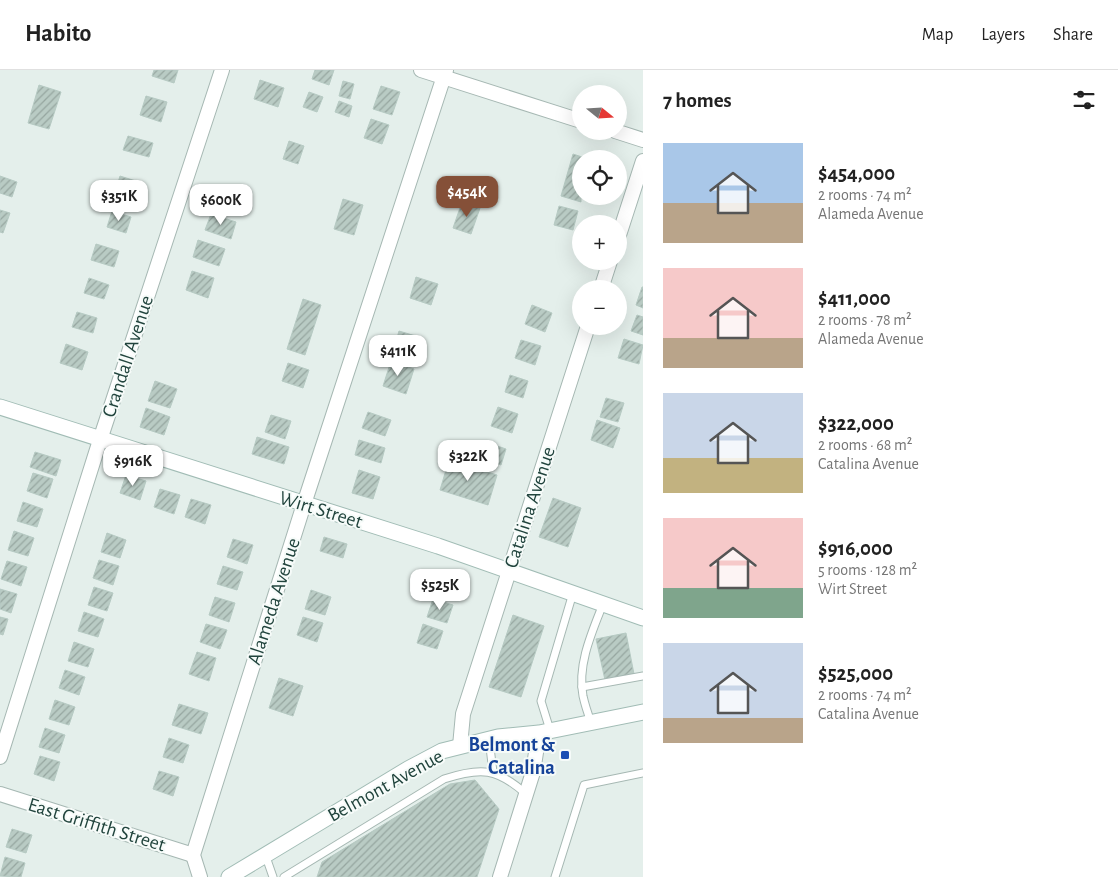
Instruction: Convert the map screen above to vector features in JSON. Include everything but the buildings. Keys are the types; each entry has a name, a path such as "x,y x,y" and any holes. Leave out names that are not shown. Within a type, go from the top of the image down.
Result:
{"main road":[{"name":"Wirt Street","path":"0,407 508,570 642,618"},
{"name":"Belmont Avenue","path":"229,877 435,754 460,746 545,732 643,712"}],"street":[{"name":"Crandall Avenue","path":"0,757 100,440 222,70"},
{"path":"421,70 445,73 572,118"},
{"name":"Alameda Avenue","path":"194,854 304,504 445,73"},
{"path":"628,135 643,140"},
{"path":"626,215 643,162"},
{"name":"Catalina Avenue","path":"460,746 463,714 585,335"},
{"path":"500,877 545,732"},
{"name":"East Griffith Street","path":"0,794 194,854"},
{"path":"194,854 200,877"}],"lane":[{"path":"545,732 541,701 573,593"},
{"path":"591,722 582,687 584,659 603,604"},
{"path":"582,687 643,676"},
{"path":"490,740 493,772"},
{"path":"284,877 444,779 470,772 493,772 506,778 526,794"},
{"path":"555,877 584,785 643,774"},
{"path":"265,854 273,877"}],"place":[{"name":"Belmont & Catalina","path":"565,755"}]}
